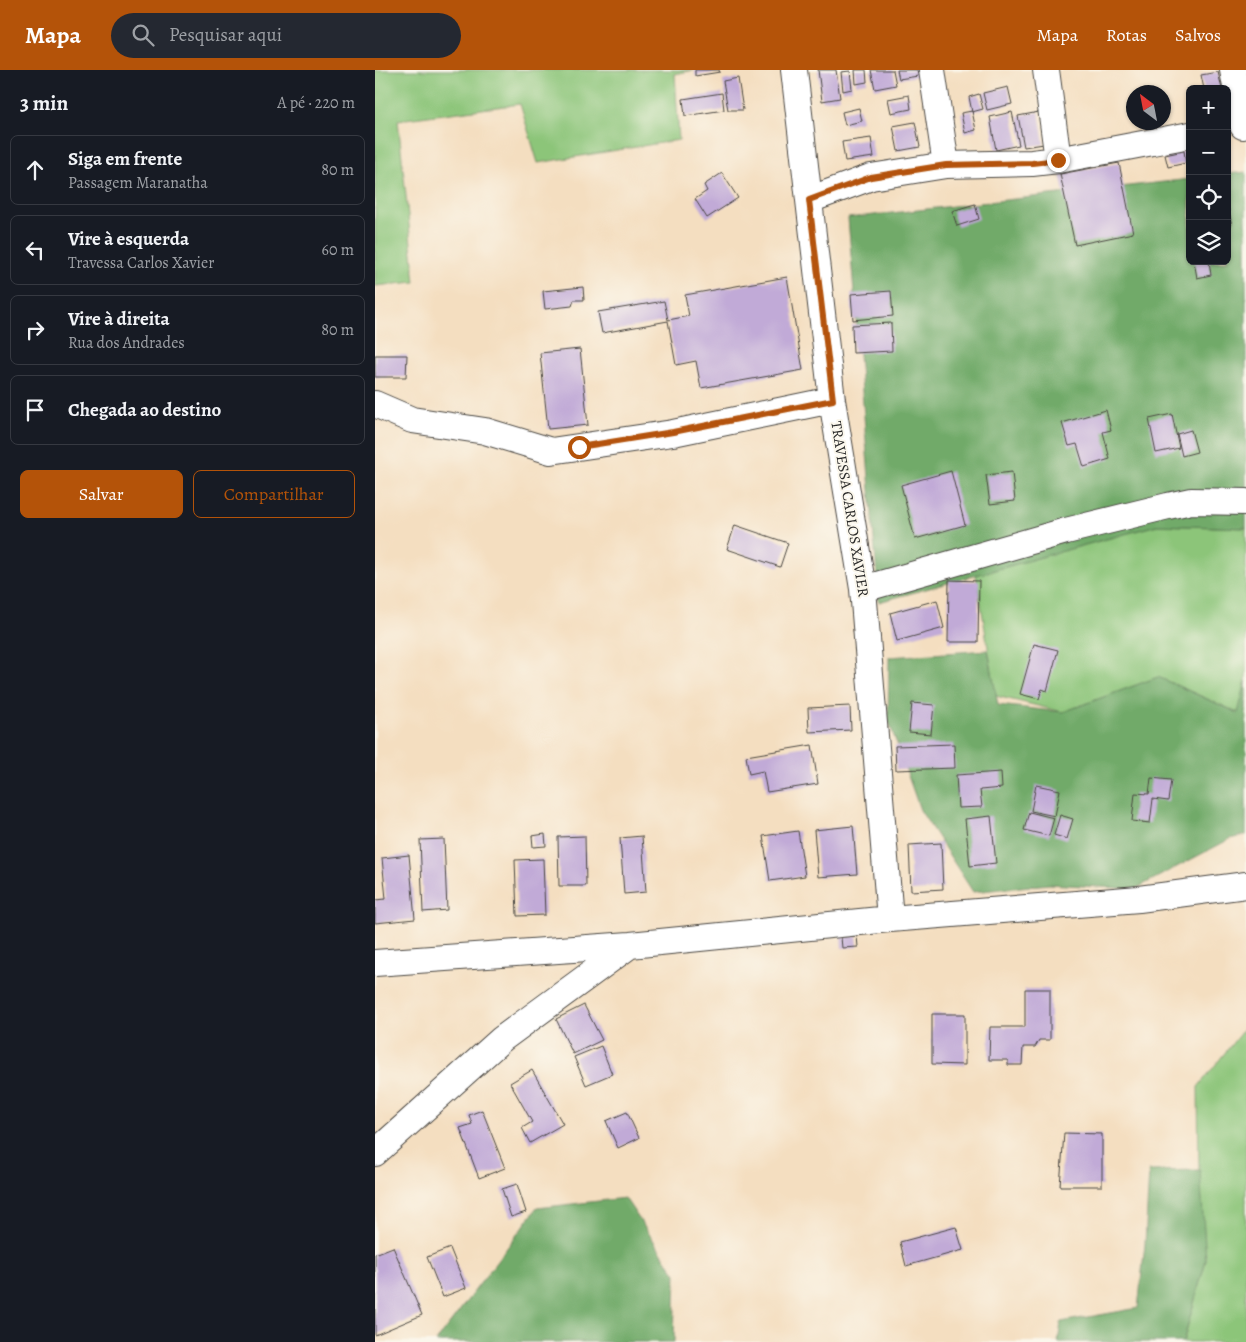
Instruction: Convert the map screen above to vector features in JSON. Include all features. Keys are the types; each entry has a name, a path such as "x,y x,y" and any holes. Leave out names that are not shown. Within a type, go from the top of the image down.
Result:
{"street":[{"name":"TRAVESSA CARLOS XAVIER","path":"794,70 833,400 863,589 890,919"},
{"path":"932,70 946,165"},
{"path":"1046,70 1058,160"},
{"path":"1233,70 1239,127"},
{"path":"809,200 871,177 946,165 1032,163 1058,160 1186,136"},
{"path":"375,404 411,420 485,431 551,451 673,432 833,400"},
{"path":"863,589 1067,530 1168,506 1191,501 1246,502"},
{"path":"375,963 630,945 890,919 1139,899 1246,884"},
{"path":"375,1153 502,1039 630,945"}],"green space":[{"path":"375,70 694,70 675,74 679,140 538,163 520,104 398,120 415,282 375,286"},
{"path":"1246,172 1246,528 1157,525 879,602 848,218 1186,179 1186,265 1231,265 1231,174"},
{"path":"1157,525 1246,528 1246,681 1239,713 1158,677 1063,712 996,696 976,575"},
{"path":"988,650 998,705 1063,712 1158,677 1238,713 1246,681 1246,835 1230,839 1135,889 1049,884 973,892 920,810 888,719 889,657"},
{"path":"1246,1026 1246,1342 1183,1342 1206,1260 1199,1174 1198,1087"},
{"path":"1200,1170 1206,1260 1183,1342 1058,1342 1061,1322 1138,1308 1145,1244 1149,1171"},
{"path":"625,1198 676,1274 674,1342 436,1342 537,1208"}],"building":[{"path":"695,70 719,70 720,72 695,76"},
{"path":"818,70 836,70 840,98 822,101"},
{"path":"855,70 866,70 867,82 856,84"},
{"path":"871,70 893,70 896,85 875,89"},
{"path":"897,70 917,70 918,76 899,79"},
{"path":"850,71 852,89 843,91 841,72"},
{"path":"1218,72 1221,85 1203,85 1201,75"},
{"path":"738,78 743,110 728,110 723,81"},
{"path":"1008,87 1012,104 987,110 983,93"},
{"path":"722,93 724,110 685,116 683,99"},
{"path":"979,94 983,109 972,112 969,97"},
{"path":"909,95 911,109 891,113 888,99"},
{"path":"859,108 862,121 845,125 842,112"},
{"path":"972,111 976,130 965,133 961,113"},
{"path":"1012,112 1019,145 996,150 990,117"},
{"path":"1039,112 1044,144 1024,147 1018,116"},
{"path":"915,122 920,147 898,151 893,126"},
{"path":"871,138 874,157 845,161 842,142"},
{"path":"1184,151 1186,163 1168,167 1165,155"},
{"path":"1119,163 1133,233 1075,245 1060,174"},
{"path":"722,173 738,198 707,218 695,199 707,191 704,185"},
{"path":"975,204 979,219 957,226 952,211"},
{"path":"1195,265 1210,265 1211,275 1197,278"},
{"path":"787,277 803,370 701,388 696,361 676,365 668,321 602,333 598,312 664,301 668,320 689,316 685,295"},
{"path":"583,287 584,300 574,300 572,306 545,309 543,291"},
{"path":"891,291 893,316 853,320 851,294"},
{"path":"891,323 892,351 853,353 852,325"},
{"path":"580,349 588,425 548,429 540,353"},
{"path":"375,355 407,355 406,377 375,377"},
{"path":"1106,410 1111,430 1103,432 1110,459 1084,467 1077,444 1069,446 1062,423"},
{"path":"1172,414 1179,448 1156,453 1149,419"},
{"path":"1191,430 1197,452 1182,456 1177,434"},
{"path":"951,471 965,525 915,539 901,485"},
{"path":"1012,472 1015,501 990,504 986,475"},
{"path":"735,525 788,543 780,567 727,549"},
{"path":"949,580 979,581 978,642 948,642"},
{"path":"937,600 944,628 897,641 890,613"},
{"path":"1034,644 1058,650 1047,691 1042,689 1039,699 1020,694"},
{"path":"912,703 934,705 931,734 909,732"},
{"path":"850,706 851,730 809,732 808,708"},
{"path":"954,744 955,768 896,770 895,746"},
{"path":"812,745 818,784 767,792 763,771 749,774 746,756"},
{"path":"1001,772 1002,788 980,790 982,807 958,808 956,775"},
{"path":"1151,778 1171,780 1168,801 1153,799 1150,823 1132,821 1135,793 1149,794"},
{"path":"1036,785 1060,790 1055,816 1031,811"},
{"path":"1029,812 1054,818 1049,836 1024,830"},
{"path":"1060,815 1073,819 1067,839 1054,835"},
{"path":"991,816 996,863 970,866 965,819"},
{"path":"853,826 857,874 818,877 814,830"},
{"path":"798,831 805,876 770,881 763,836"},
{"path":"545,834 546,846 533,847 532,836"},
{"path":"585,836 586,886 559,886 558,837"},
{"path":"642,836 646,892 624,894 620,838"},
{"path":"444,839 447,910 423,912 420,840"},
{"path":"941,843 943,889 911,891 909,845"},
{"path":"409,855 415,919 375,923 375,900 386,899 382,858"},
{"path":"543,859 545,915 517,916 515,860"},
{"path":"857,936 858,947 842,948 841,937"},
{"path":"1025,989 1050,989 1050,1040 1039,1040 1035,1047 1023,1047 1022,1065 1008,1065 1008,1060 989,1060 990,1027 1025,1027"},
{"path":"584,1005 602,1040 573,1054 556,1019"},
{"path":"932,1014 965,1014 965,1065 932,1064"},
{"path":"601,1046 612,1074 586,1085 574,1057"},
{"path":"532,1070 563,1124 530,1143 522,1128 532,1122 510,1083"},
{"path":"482,1110 505,1168 479,1178 460,1128 472,1124 469,1115"},
{"path":"627,1112 639,1138 618,1148 606,1121"},
{"path":"1064,1133 1102,1134 1102,1186 1060,1186"},
{"path":"517,1184 526,1212 511,1217 502,1189"},
{"path":"956,1227 963,1250 906,1266 900,1242"},
{"path":"393,1247 422,1315 375,1335 375,1254"},
{"path":"450,1248 466,1288 443,1297 427,1257"}],"route":[{"path":"579,447 673,432 833,400 809,200 871,177 946,165 1032,163 1058,160"}]}
